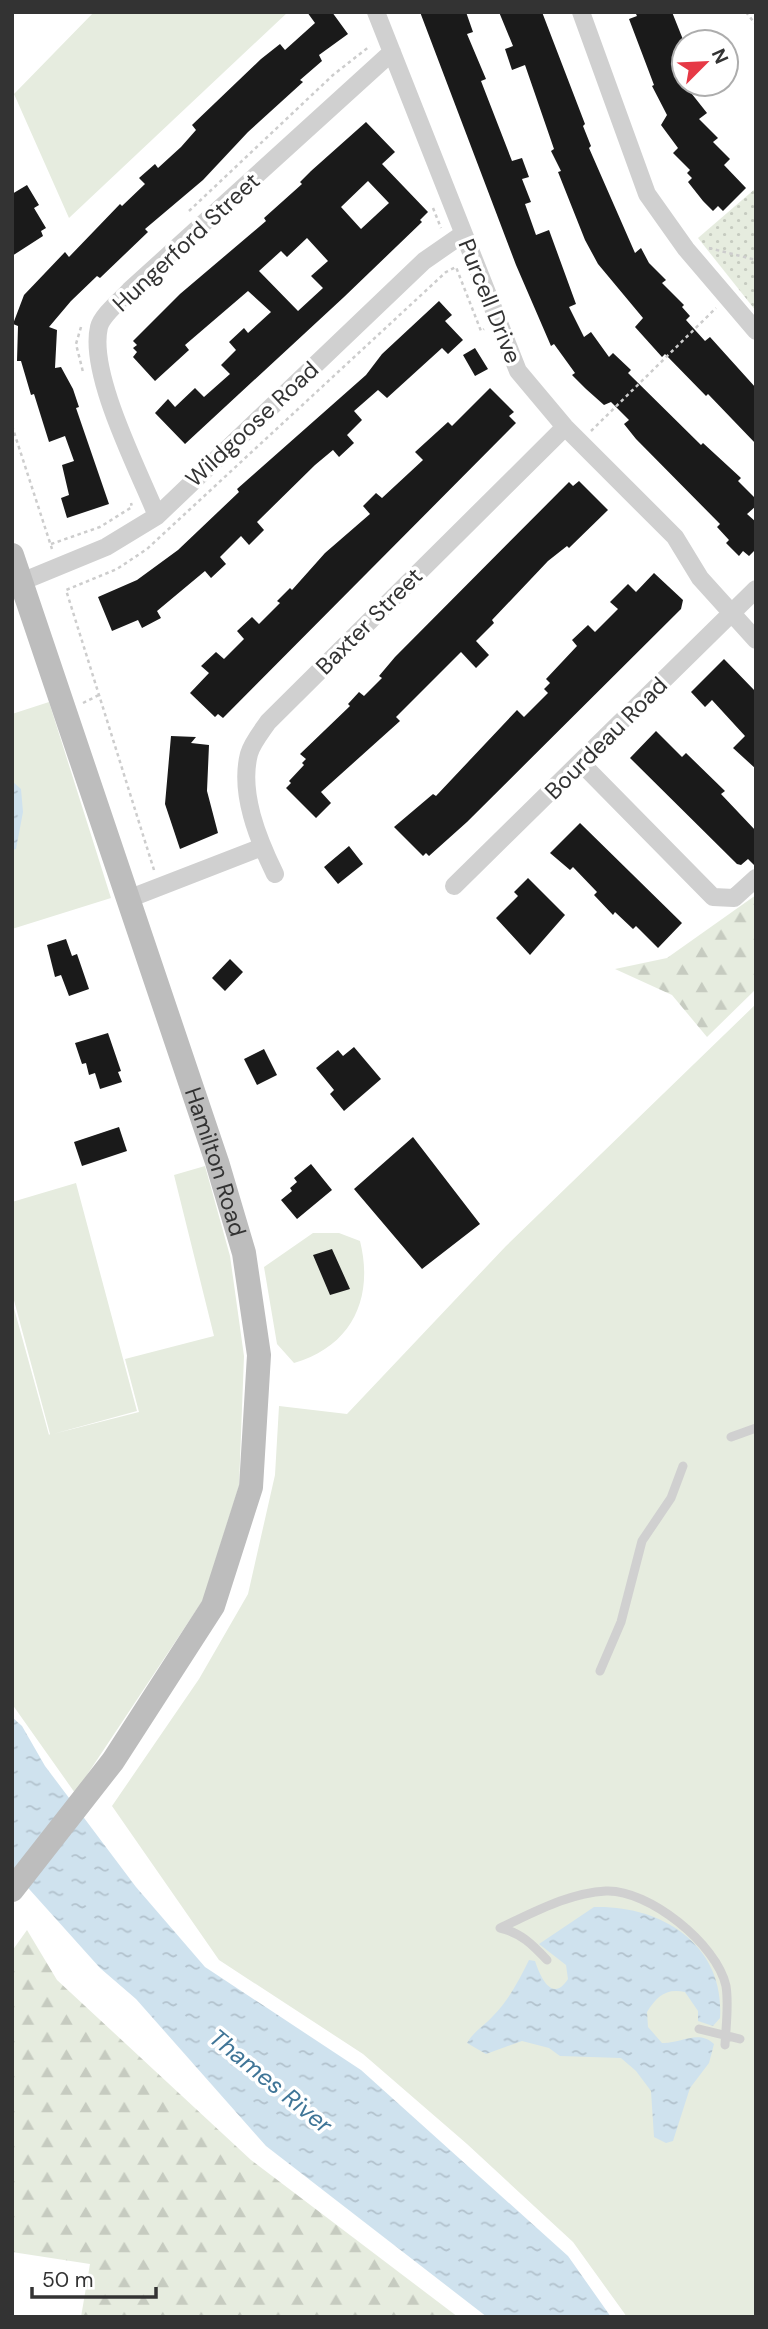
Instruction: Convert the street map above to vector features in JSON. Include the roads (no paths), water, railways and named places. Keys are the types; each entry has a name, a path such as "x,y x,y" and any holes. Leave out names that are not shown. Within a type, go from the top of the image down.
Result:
{"main road":[{"name":"Hamilton Road","path":"12,555 218,1162 244,1253 258,1355 251,1487 213,1606 113,1761 12,1890"}],"street":[{"name":"Purcell Drive","path":"376,12 518,371 565,427 675,537 700,578 756,640"},
{"path":"581,12 647,194 726,299 756,331"},
{"name":"Hungerford Street","path":"157,516 114,411 102,374 97,349 99,324 130,290 392,52"},
{"name":"Wildgoose Road","path":"21,582 106,547 157,516 425,261 463,234"},
{"name":"Baxter Street","path":"275,874 262,847 246,777 249,751 268,722 565,427"},
{"name":"Bourdeau Road","path":"454,887 756,589"},
{"path":"581,763 713,897 734,898 756,878"},
{"path":"128,899 262,847"}],"lane":[{"path":"731,1437 756,1428"},
{"path":"600,1671 621,1622 642,1541 671,1498 683,1466"},
{"path":"547,1960 530,1941 516,1932 500,1928 563,1900 604,1891 628,1892 673,1919 708,1950 725,1984 725,2040"},
{"path":"699,2029 725,2040 740,2039"}],"water":[{"path":"12,781 21,789 23,812 16,849 12,850"},
{"name":"Thames River","path":"12,1717 22,1726 45,1766 136,1887 205,1967 361,2070 568,2256 611,2317 487,2317 266,2146 136,1999 100,1968 12,1870"},
{"path":"594,1907 643,1913 665,1922 684,1934 700,1950 712,1970 719,1992 720,2018 713,2026 698,2021 698,2011 685,1992 672,1991 663,1994 647,2012 648,2027 662,2043 695,2037 714,2044 709,2063 690,2088 673,2141 666,2143 654,2137 651,2091 636,2071 621,2058 560,2056 549,2048 522,2041 486,2054 467,2043 504,2003 529,1960 535,1961 547,1985 557,1989 562,1986 568,1979 566,1965 539,1944"}]}
